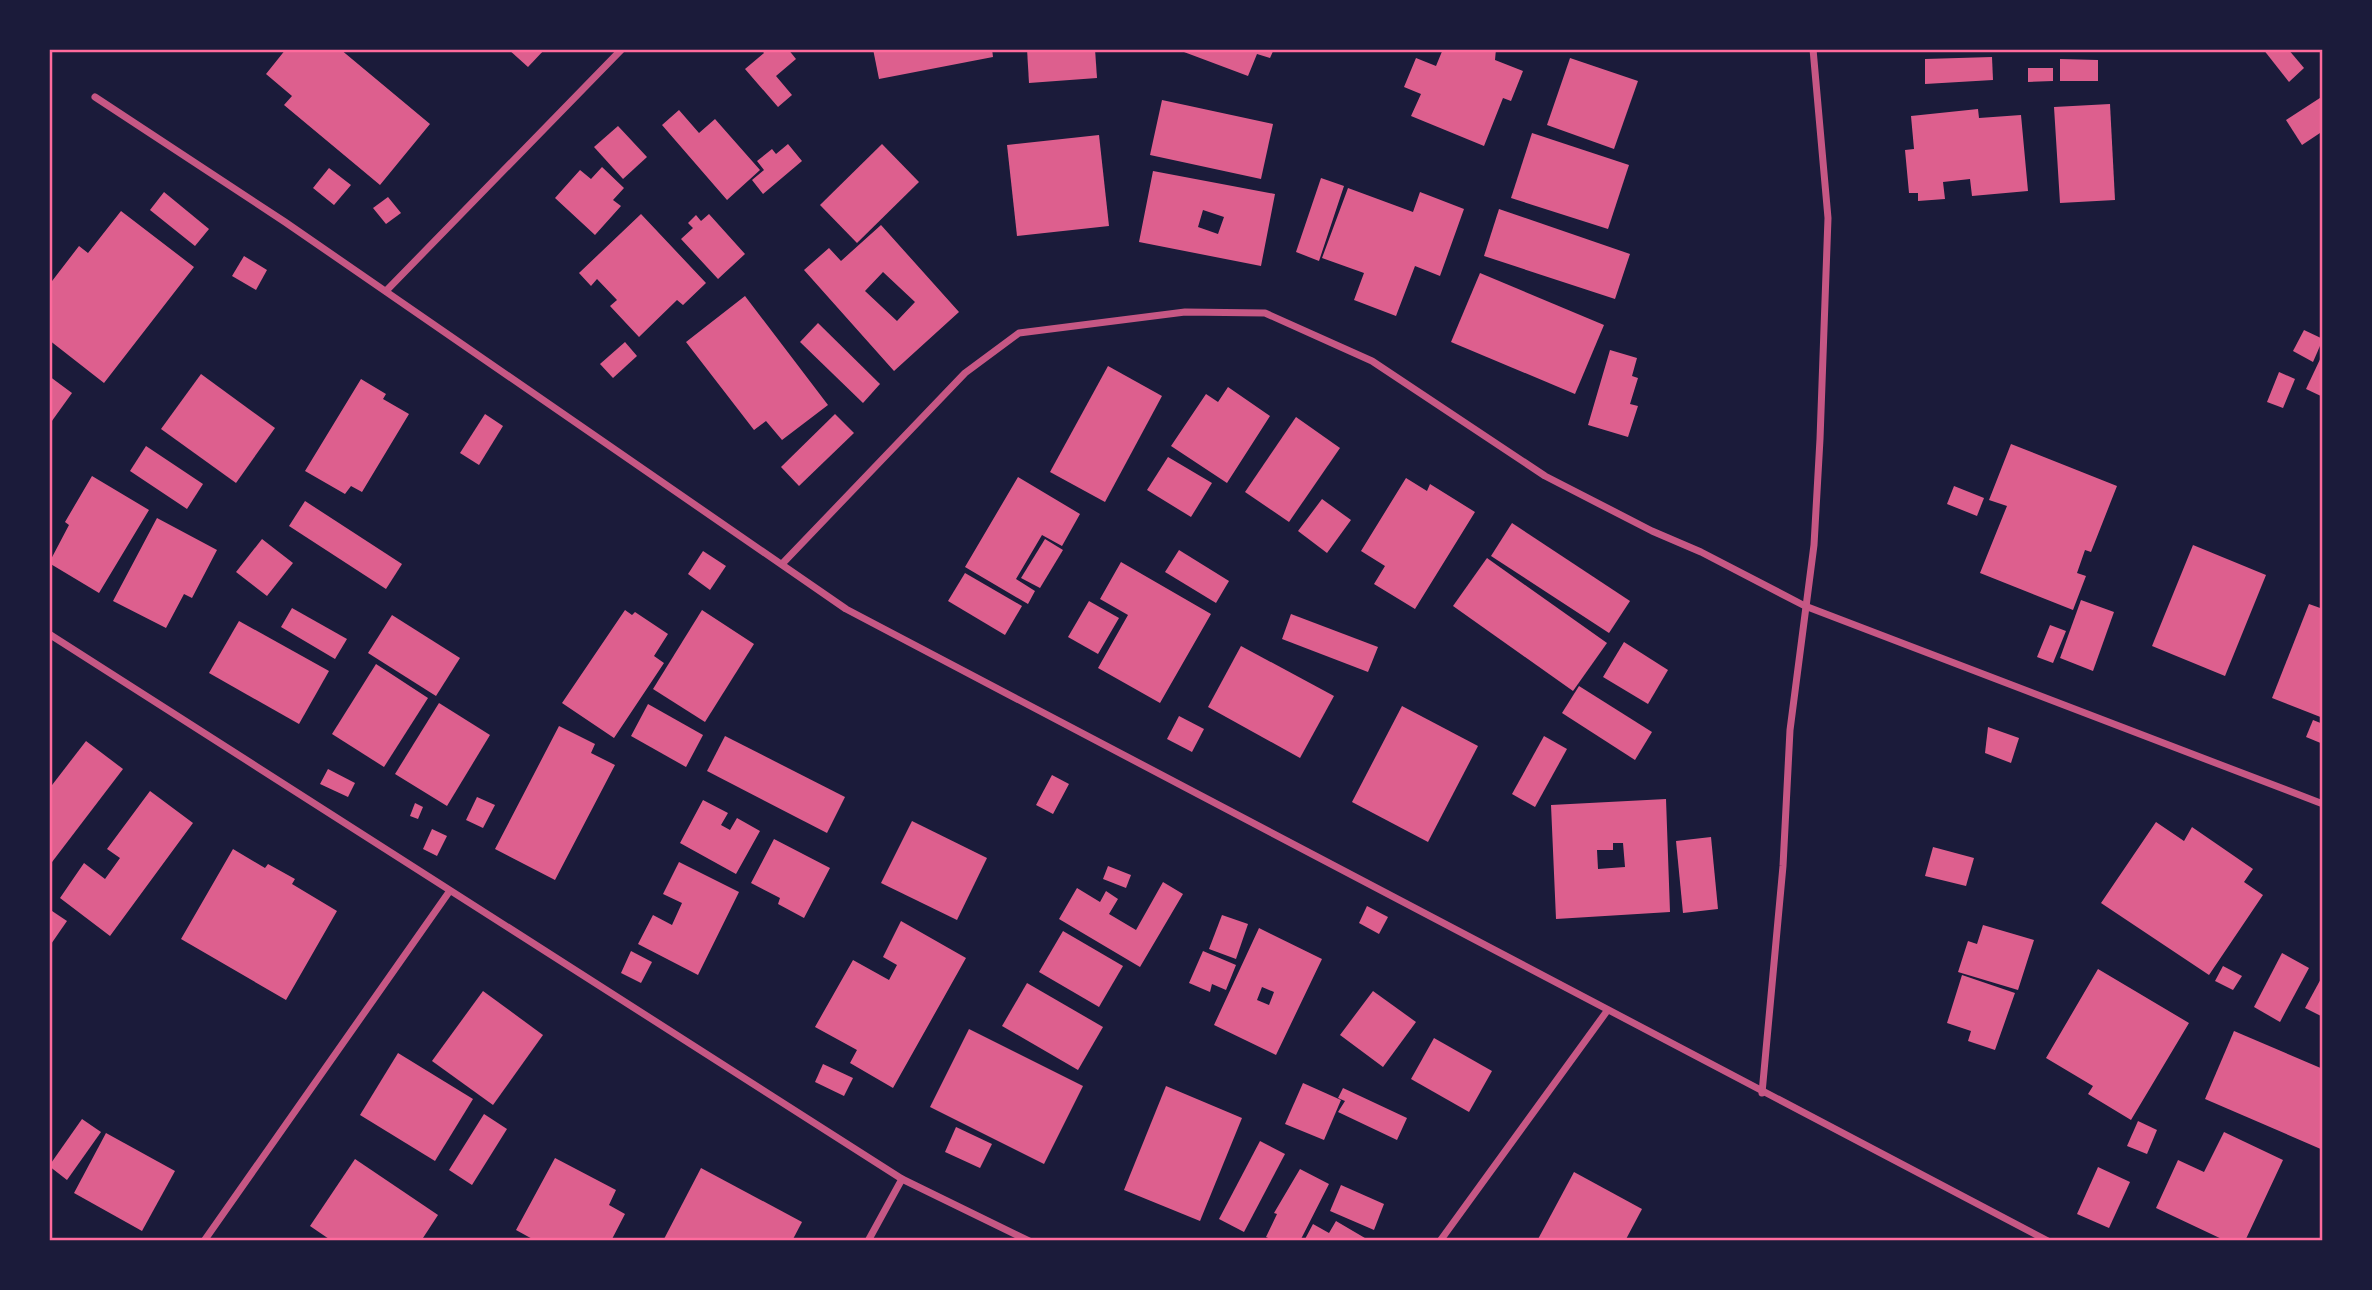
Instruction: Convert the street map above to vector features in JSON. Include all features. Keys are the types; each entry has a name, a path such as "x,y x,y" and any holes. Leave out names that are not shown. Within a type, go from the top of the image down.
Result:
{"street":[{"path":"386,291 622,49"},
{"path":"1762,1093 1783,866 1790,730 1814,545 1820,439 1828,218 1813,49"},
{"path":"95,97 386,291 846,609 1762,1093 2048,1241"},
{"path":"782,565 965,373 1019,333 1185,313 1265,313 1372,361 1545,476 1652,531 1701,551 1805,606 2323,804"},
{"path":"49,634 902,1179 1028,1241"},
{"path":"204,1241 449,892"},
{"path":"1440,1241 1607,1011"},
{"path":"868,1241 902,1179"}],"building":[{"path":"286,49 340,49 430,124 380,185 284,105 292,96 266,74"},
{"path":"508,49 545,49 528,67"},
{"path":"761,49 788,49 796,59 776,76 792,95 778,107 745,69 764,53"},
{"path":"873,49 992,49 993,57 879,79"},
{"path":"1027,49 1095,49 1097,78 1029,83"},
{"path":"1185,49 1274,49 1270,58 1257,54 1248,76 1184,52"},
{"path":"1443,49 1496,49 1495,60 1523,71 1511,101 1503,98 1484,146 1411,116 1421,94 1404,87 1416,58 1436,66"},
{"path":"2263,49 2288,49 2304,68 2289,82"},
{"path":"1992,57 1993,80 1925,84 1925,59"},
{"path":"1570,58 1638,81 1614,149 1547,125"},
{"path":"2060,59 2098,60 2098,81 2060,81"},
{"path":"2028,68 2053,68 2053,81 2028,82"},
{"path":"2323,96 2323,131 2302,145 2286,120"},
{"path":"1162,100 1273,124 1261,179 1150,155"},
{"path":"2110,104 2115,200 2060,203 2054,107"},
{"path":"1978,109 1979,118 2021,115 2028,191 1972,196 1970,179 1943,182 1945,199 1918,201 1918,193 1909,193 1905,150 1914,149 1911,116"},
{"path":"679,110 699,133 715,119 760,170 727,200 662,125"},
{"path":"618,126 647,157 623,179 594,147"},
{"path":"1532,133 1629,165 1608,229 1511,198"},
{"path":"1099,135 1109,226 1017,236 1007,145"},
{"path":"788,144 802,161 763,194 752,180 764,170 757,161 772,149 776,154"},
{"path":"882,144 919,182 857,243 820,205"},
{"path":"602,167 624,188 613,200 621,206 595,235 555,198 580,170 591,179"},
{"path":"329,168 351,185 334,205 313,188"},
{"path":"1153,171 1275,194 1261,266 1139,242","holes":["1203,210 1224,217 1218,234 1198,227"]},
{"path":"1321,178 1344,186 1319,261 1296,252"},
{"path":"1348,188 1413,212 1420,192 1464,209 1440,276 1415,266 1396,316 1354,300 1364,273 1322,258"},
{"path":"164,192 209,229 195,246 150,210"},
{"path":"388,197 401,213 386,224 373,208"},
{"path":"1499,209 1630,254 1615,299 1484,256"},
{"path":"121,211 194,267 104,383 49,340 49,285 79,246 88,253"},
{"path":"641,214 706,283 683,305 677,300 639,337 610,306 617,300 597,279 591,286 579,273"},
{"path":"709,214 745,254 718,279 681,239 693,228 688,223 696,215 701,221"},
{"path":"881,225 959,312 894,371 804,270 829,248 841,261","holes":["883,272 915,302 897,321 865,291"]},
{"path":"244,256 267,270 256,290 232,276"},
{"path":"1480,273 1604,325 1575,394 1451,342"},
{"path":"745,296 828,405 782,440 766,421 754,430 686,342"},
{"path":"818,323 880,384 863,403 800,342"},
{"path":"2304,330 2323,339 2313,362 2293,351"},
{"path":"625,342 637,356 613,378 600,364"},
{"path":"1610,350 1637,358 1632,376 1638,378 1630,404 1638,406 1628,437 1588,425"},
{"path":"2323,353 2323,397 2306,389"},
{"path":"1108,366 1162,396 1105,502 1050,472"},
{"path":"2279,372 2295,379 2283,408 2267,402"},
{"path":"201,374 275,428 236,483 161,429"},
{"path":"49,376 72,393 49,425"},
{"path":"361,379 386,394 383,399 409,414 362,492 351,486 345,494 305,471"},
{"path":"1228,387 1270,416 1227,483 1171,446 1206,394 1218,402"},
{"path":"485,414 503,426 479,465 460,453"},
{"path":"835,414 854,433 799,486 781,467"},
{"path":"1296,417 1340,448 1289,522 1245,492"},
{"path":"2011,444 2117,486 2091,552 2085,550 2077,573 2086,576 2073,610 1980,573 2007,506 1989,500"},
{"path":"146,446 203,484 187,509 130,471"},
{"path":"1168,457 1212,483 1191,517 1147,490"},
{"path":"92,476 149,510 99,593 49,563 69,525 65,522"},
{"path":"1018,477 1080,514 1062,546 1042,535 1016,579 1035,591 1028,604 965,567"},
{"path":"1406,478 1427,491 1430,484 1475,512 1415,609 1374,584 1385,566 1361,551"},
{"path":"1954,486 1984,498 1977,516 1947,504"},
{"path":"1322,499 1351,520 1327,553 1298,531"},
{"path":"305,501 402,564 386,589 289,526"},
{"path":"157,518 217,550 192,598 184,594 166,628 113,601"},
{"path":"1512,523 1630,601 1609,633 1491,556"},
{"path":"262,539 293,563 267,596 236,572"},
{"path":"1045,539 1063,550 1040,588 1021,578"},
{"path":"2193,545 2266,575 2225,676 2152,646"},
{"path":"1179,550 1229,581 1216,603 1165,572"},
{"path":"703,551 726,566 710,590 688,574"},
{"path":"1487,558 1607,643 1573,691 1453,606"},
{"path":"1121,562 1211,614 1160,703 1098,668 1128,615 1100,599"},
{"path":"965,573 1022,606 1005,635 948,601"},
{"path":"2081,600 2114,612 2093,671 2060,658"},
{"path":"1089,601 1119,618 1098,654 1068,637"},
{"path":"2309,604 2323,609 2323,718 2272,698"},
{"path":"292,608 347,639 335,659 281,627"},
{"path":"625,610 632,615 635,612 668,634 654,656 664,663 614,738 562,703"},
{"path":"702,610 754,644 705,722 653,689"},
{"path":"1291,614 1378,647 1368,672 1282,639"},
{"path":"392,615 460,658 436,696 368,653"},
{"path":"239,621 329,671 299,724 209,673"},
{"path":"2050,625 2066,631 2053,663 2037,657"},
{"path":"1624,642 1668,670 1648,704 1603,677"},
{"path":"1241,646 1334,696 1300,758 1208,707"},
{"path":"376,664 428,698 384,767 332,734"},
{"path":"1579,686 1652,732 1635,760 1562,713"},
{"path":"439,703 490,735 447,806 395,774"},
{"path":"648,704 703,735 686,767 631,736"},
{"path":"1402,706 1478,746 1428,842 1352,802"},
{"path":"1179,716 1204,729 1192,752 1167,739"},
{"path":"2313,720 2323,724 2323,744 2306,737"},
{"path":"559,726 595,744 591,753 615,765 555,880 495,849"},
{"path":"1988,727 2019,738 2011,763 1985,753"},
{"path":"725,736 845,797 827,833 707,771"},
{"path":"1544,736 1567,749 1535,807 1512,794"},
{"path":"86,741 123,769 49,866 49,789"},
{"path":"328,769 355,783 348,797 320,784"},
{"path":"1052,775 1069,784 1053,814 1036,805"},
{"path":"150,791 193,823 110,936 60,898 84,863 105,879 120,858 107,849"},
{"path":"477,797 495,805 483,828 466,820"},
{"path":"1666,799 1670,912 1556,919 1551,805","holes":["1613,843 1623,843 1625,867 1598,869 1597,850 1613,850"]},
{"path":"703,800 728,813 721,825 730,830 737,818 760,831 736,874 680,843"},
{"path":"415,803 423,807 418,819 410,816"},
{"path":"912,821 987,858 957,920 881,883"},
{"path":"2156,822 2184,841 2192,827 2253,869 2244,882 2263,895 2209,975 2101,903"},
{"path":"432,829 447,836 437,856 423,849"},
{"path":"1711,837 1718,909 1683,913 1676,841"},
{"path":"774,839 830,868 804,918 778,904 780,898 751,883"},
{"path":"1933,847 1974,858 1966,886 1925,876"},
{"path":"233,849 265,868 268,864 295,879 292,884 337,911 286,1000 181,939"},
{"path":"679,862 739,892 698,975 638,944 653,915 672,925 682,903 663,894"},
{"path":"1108,866 1131,875 1126,888 1103,879"},
{"path":"1163,882 1183,894 1140,967 1059,919 1077,888 1100,902 1106,891 1118,899 1109,914 1136,930"},
{"path":"1367,906 1388,917 1379,934 1359,923"},
{"path":"49,909 67,921 49,947"},
{"path":"1222,915 1248,924 1236,959 1209,949"},
{"path":"901,921 966,958 893,1088 850,1063 857,1050 815,1027 853,960 889,980 897,965 883,957"},
{"path":"1983,925 2034,940 2018,990 1958,972 1968,941 1977,944"},
{"path":"1259,928 1322,959 1276,1055 1214,1025","holes":["1262,987 1274,992 1269,1005 1257,1000"]},
{"path":"1063,931 1123,966 1099,1007 1039,972"},
{"path":"631,951 652,962 641,983 621,973"},
{"path":"1203,951 1236,965 1226,990 1212,984 1210,992 1189,983"},
{"path":"2282,953 2309,968 2280,1022 2254,1007"},
{"path":"2223,966 2242,976 2233,990 2215,981"},
{"path":"2098,969 2189,1023 2131,1120 2088,1094 2093,1086 2046,1058"},
{"path":"1962,975 2015,993 1995,1050 1968,1041 1971,1031 1947,1023"},
{"path":"2323,975 2323,1017 2305,1008"},
{"path":"1027,983 1103,1027 1078,1070 1002,1026"},
{"path":"483,991 543,1035 493,1105 432,1061"},
{"path":"1373,991 1416,1022 1383,1067 1340,1035"},
{"path":"969,1029 1083,1086 1044,1164 930,1107"},
{"path":"2234,1031 2323,1069 2323,1150 2205,1099"},
{"path":"1434,1038 1492,1071 1469,1112 1411,1079"},
{"path":"398,1053 473,1099 435,1161 360,1115"},
{"path":"823,1064 853,1078 844,1096 815,1082"},
{"path":"1303,1083 1341,1100 1324,1140 1285,1124"},
{"path":"1166,1086 1242,1118 1200,1221 1124,1190"},
{"path":"1343,1088 1407,1118 1397,1140 1338,1112 1345,1101 1338,1098"},
{"path":"484,1114 507,1129 472,1185 449,1170"},
{"path":"82,1119 101,1132 67,1180 49,1166"},
{"path":"2138,1121 2157,1130 2147,1154 2127,1146"},
{"path":"956,1127 992,1144 980,1168 945,1152"},
{"path":"2224,1132 2283,1160 2245,1241 2226,1241 2156,1208 2178,1160 2204,1172"},
{"path":"106,1133 175,1171 142,1231 74,1193"},
{"path":"1260,1141 1285,1154 1244,1232 1219,1219"},
{"path":"555,1158 616,1190 609,1205 625,1214 611,1241 536,1241 516,1230"},
{"path":"355,1159 438,1215 421,1241 332,1241 310,1226"},
{"path":"2098,1167 2130,1182 2109,1228 2077,1214"},
{"path":"701,1168 802,1222 792,1241 664,1239"},
{"path":"1300,1169 1329,1184 1300,1241 1275,1241 1266,1237 1277,1214 1274,1213"},
{"path":"1574,1172 1642,1209 1625,1241 1537,1241"},
{"path":"1341,1185 1384,1204 1374,1230 1330,1211"},
{"path":"1336,1221 1370,1241 1304,1241 1313,1224 1329,1233"}]}
